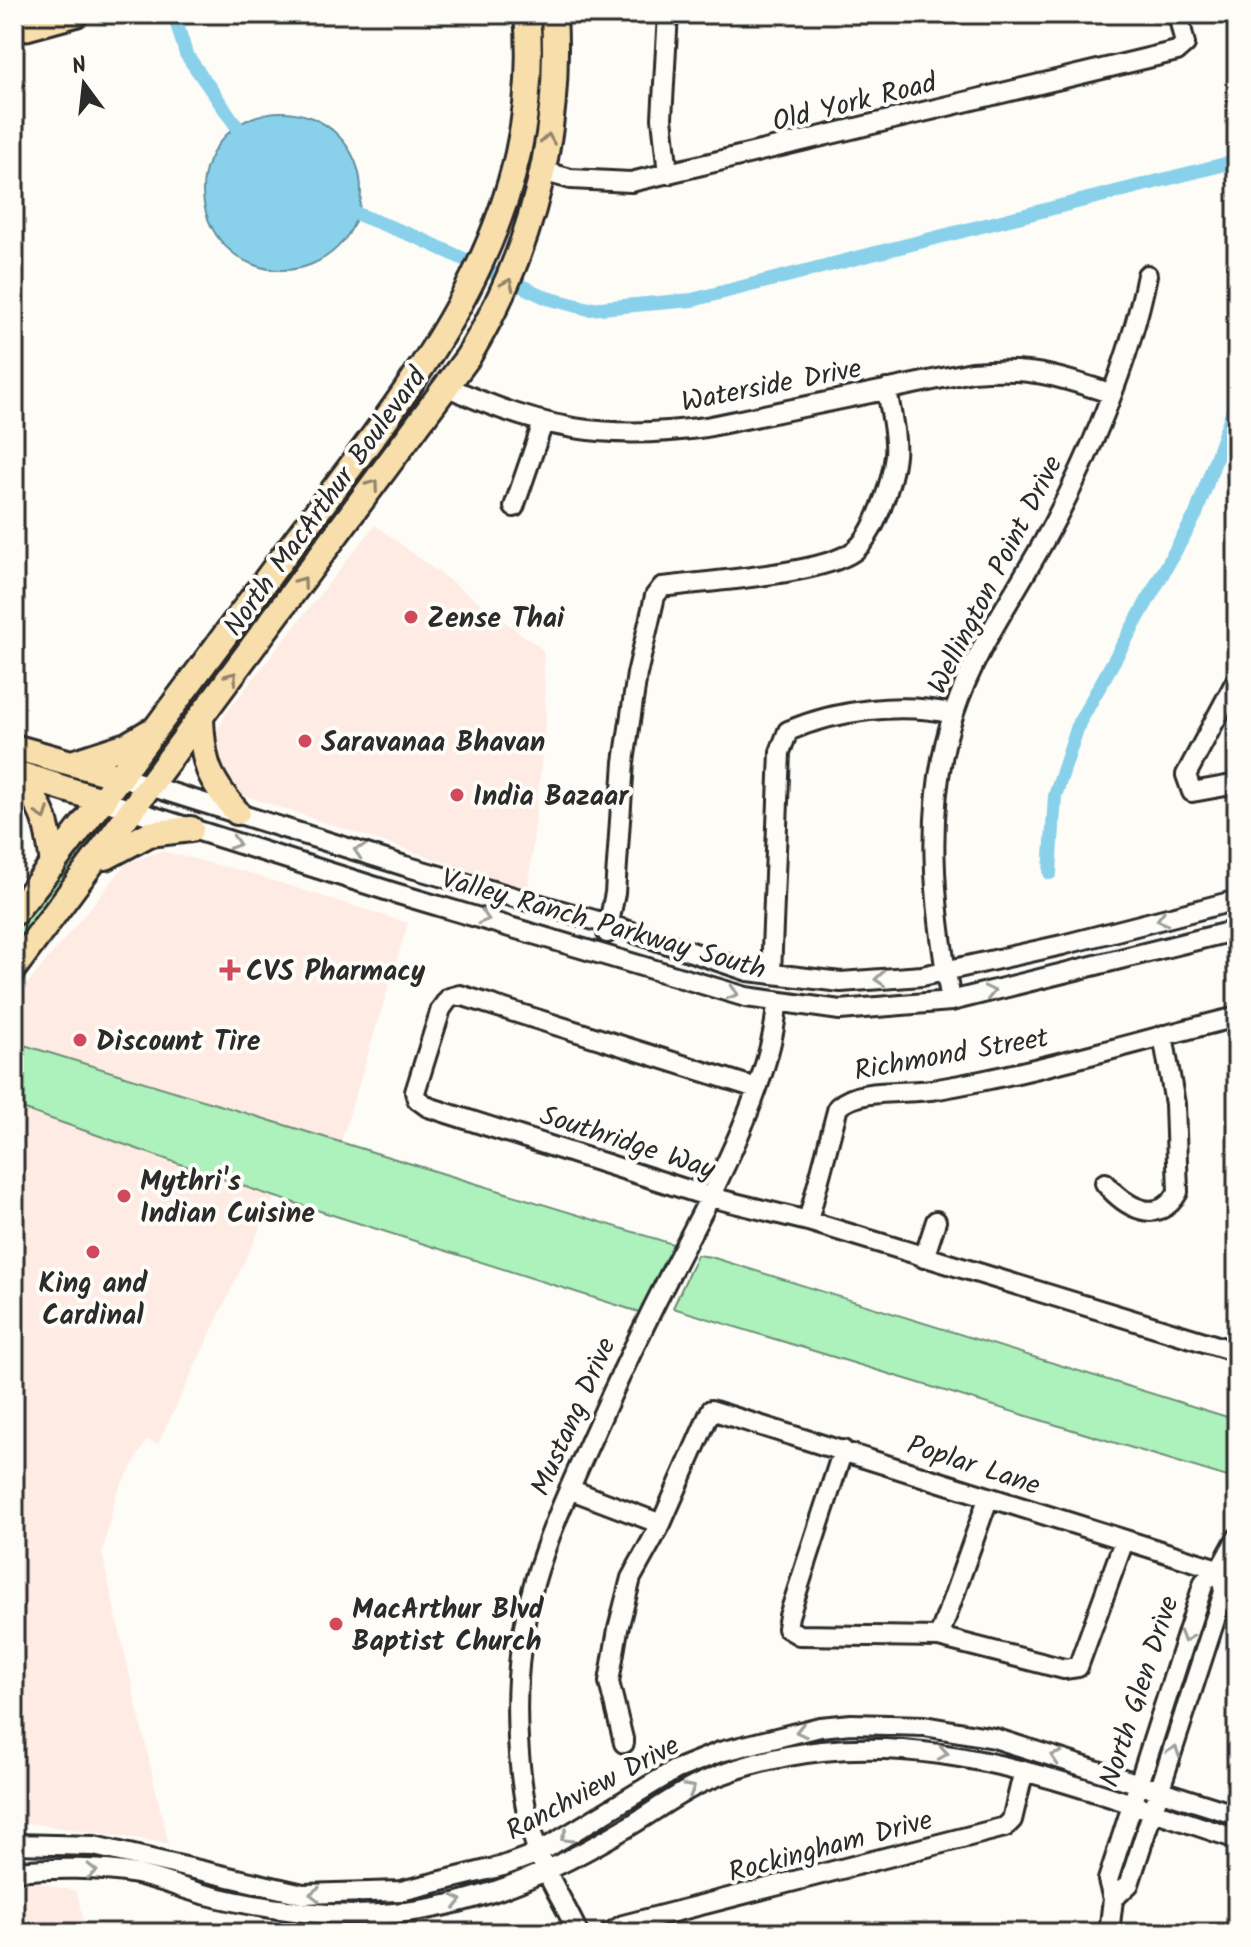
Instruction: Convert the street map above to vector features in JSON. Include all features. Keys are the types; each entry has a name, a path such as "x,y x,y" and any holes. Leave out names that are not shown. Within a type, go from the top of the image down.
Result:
{"main road":[{"path":"14,31 76,14"},
{"name":"North MacArthur Boulevard","path":"14,913 104,801 350,469 461,307 494,233 524,114 529,73 527,14"},
{"name":"North MacArthur Boulevard","path":"14,968 134,811 446,386 487,325 525,242 542,171 555,88 554,14"},
{"path":"304,528 327,548"},
{"path":"201,719 204,764 218,789 237,812"},
{"path":"72,763 127,745 158,727"},
{"path":"14,747 121,777"},
{"path":"14,772 104,801"},
{"path":"14,772 39,801 47,819 53,865"},
{"path":"93,865 149,834 191,829"}],"street":[{"path":"668,14 662,118 668,174"},
{"name":"Old York Road","path":"542,171 607,183 668,174 1177,51 1185,44 1178,14"},
{"name":"Wellington Point Drive","path":"951,1001 934,874 936,812 953,714 973,663 1076,481 1140,309 1147,275"},
{"name":"Waterside Drive","path":"446,386 543,423 603,434 663,433 887,389 1003,370 1041,371 1110,393"},
{"path":"603,952 615,893 626,747 637,674 655,596 662,587 705,585 763,575 839,559 854,551 863,542 889,490 895,454 887,389"},
{"path":"514,507 543,423"},
{"path":"1237,679 1186,775 1192,792 1237,784"},
{"path":"771,974 780,752 788,731 833,718 900,708 953,714"},
{"name":"Valley Ranch Parkway South","path":"121,777 405,866 608,924 748,971 841,982 946,971 1237,900"},
{"name":"Valley Ranch Parkway South","path":"104,801 395,893 603,952 746,997 840,1010 951,1001 1237,930"},
{"path":"395,893 405,866"},
{"name":"Southridge Way","path":"756,1088 460,995 449,998 441,1009 415,1086 417,1099 422,1103 710,1197 808,1221 1237,1352"},
{"name":"Mustang Drive","path":"549,1872 538,1853 520,1770 515,1685 527,1602 569,1489 641,1327 710,1197 756,1088 777,1019 777,1001"},
{"name":"Richmond Street","path":"808,1221 838,1107 849,1097 921,1092 1001,1078 1237,1017"},
{"path":"1105,1183 1119,1200 1135,1209 1158,1211 1171,1205 1178,1192 1175,1104 1163,1035"},
{"path":"924,1258 936,1221"},
{"name":"Poplar Lane","path":"661,1524 711,1410 1228,1572"},
{"path":"843,1450 787,1628 799,1635 939,1637 1064,1669 1078,1667 1124,1541"},
{"path":"569,1489 661,1524 631,1578 613,1656 609,1682 624,1743"},
{"path":"939,1637 988,1499"},
{"path":"1228,1572 1237,1538"},
{"name":"North Glen Drive","path":"1109,1933 1113,1899 1108,1880 1130,1804 1204,1582 1228,1572"},
{"name":"North Glen Drive","path":"1113,1899 1129,1884 1228,1572"},
{"path":"851,1724 853,1748"},
{"name":"Ranchview Drive","path":"14,1844 94,1846 303,1894 401,1891 503,1866 538,1853 691,1763 746,1744 820,1727 851,1724 952,1729 1237,1815"},
{"name":"Ranchview Drive","path":"14,1871 120,1872 299,1913 377,1915 412,1912 510,1889 549,1872 702,1783 789,1755 853,1748 931,1751 1024,1770 1237,1839"},
{"name":"Rockingham Drive","path":"610,1933 623,1925 1005,1827 1012,1820 1024,1770"},
{"path":"201,1893 206,1871"},
{"path":"549,1872 578,1933"}],"shaded area":[{"path":"375,525 543,650 546,717 528,890 240,794 220,764 214,737 227,712"},
{"path":"161,851 242,871 408,923 341,1142 14,1042 14,1000 127,863"},
{"path":"14,1106 275,1197 158,1444 147,1440 116,1494 102,1554 168,1843 14,1821"},
{"path":"28,1881 76,1891 87,1933 14,1933 14,1883"}],"green space":[{"path":"90,831 96,836 33,920 14,954 14,932"},
{"path":"14,1042 676,1245 642,1313 263,1193 14,1106"},
{"path":"697,1255 1237,1420 1237,1480 673,1308"}],"water":[{"path":"282,112 312,118 338,135 355,161 361,191 355,221 338,247 312,264 282,270 252,264 226,247 209,221 203,191 209,161 226,135 252,118"}],"waterway":[{"path":"174,14 186,54 247,141"},
{"path":"342,208 421,239 547,298 589,309 692,300 1237,161"},
{"path":"1050,873 1055,796 1079,723 1196,514 1237,399"}],"place":[{"name":"Zense Thai","path":"411,617"},
{"name":"Saravanaa Bhavan","path":"305,741"},
{"name":"India Bazaar","path":"457,795"},
{"name":"CVS Pharmacy","path":"230,970"},
{"name":"Discount Tire","path":"80,1040"},
{"name":"Mythri's Indian Cuisine","path":"124,1196"},
{"name":"King and Cardinal","path":"93,1252"},
{"name":"MacArthur Blvd Baptist Church","path":"336,1624"}]}
